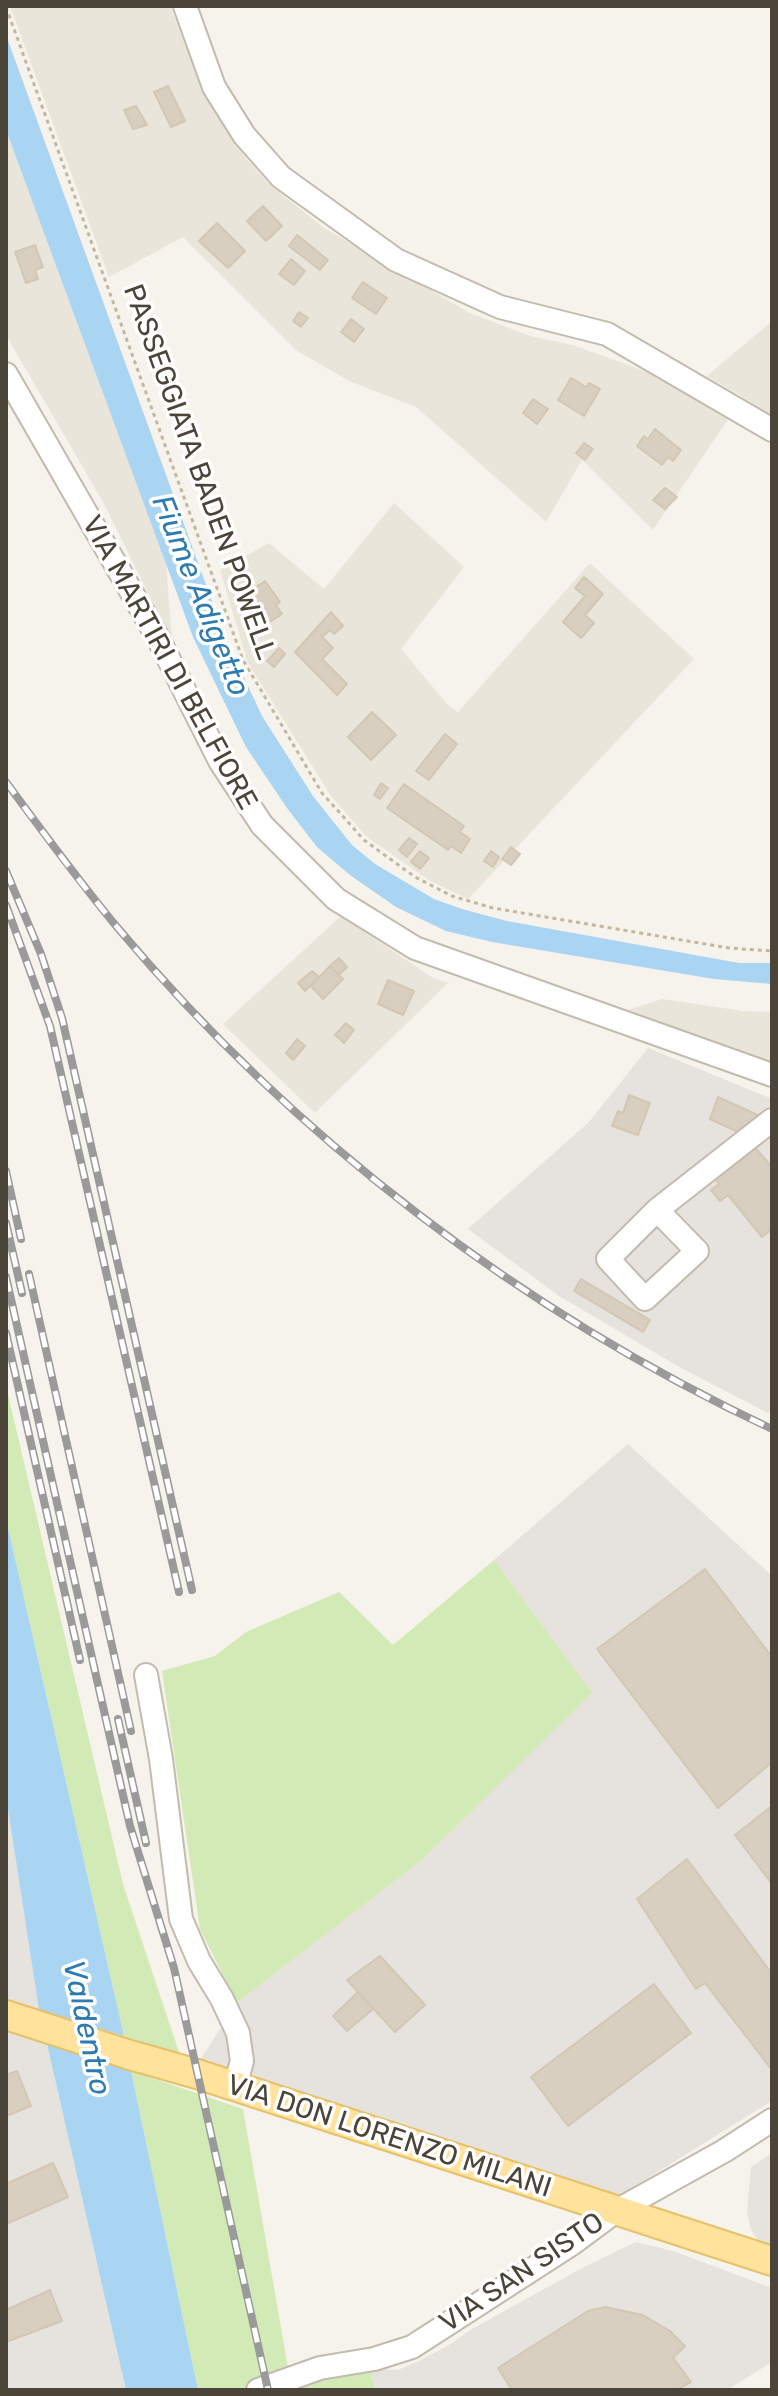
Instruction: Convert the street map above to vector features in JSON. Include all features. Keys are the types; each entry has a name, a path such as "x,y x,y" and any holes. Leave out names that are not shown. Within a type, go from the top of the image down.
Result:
{"main road":[{"name":"VIA DON LORENZO MILANI","path":"6,2015 235,2086 772,2261"}],"street":[{"path":"185,6 214,87 244,135 281,177 396,260 500,307 607,334 772,430"},
{"name":"VIA MARTIRI DI BELFIORE","path":"6,374 158,638 220,761 262,825 336,899 415,948 772,1075"},
{"path":"657,1210 772,1120"},
{"path":"146,1675 161,1759 181,1919 199,1961 238,2033 242,2061 235,2086"},
{"name":"VIA SAN SISTO","path":"258,2390 320,2368 374,2359 412,2347 573,2243 616,2211 724,2151 772,2120"}],"path":[{"name":"PASSEGGIATA BADEN POWELL","path":"6,7 243,660 322,793 364,840 415,877 452,896 508,910 729,948 772,951"}],"shaded area":[{"path":"10,6 170,6 198,78 244,156 269,184 324,228 470,313 530,336 573,345 647,372 729,418 653,530 582,460 546,522 416,407 349,381 296,350 183,237 109,277"},
{"path":"6,130 166,562 172,641 103,502 6,335"},
{"path":"772,321 772,417 707,376"},
{"path":"394,503 464,567 401,649 447,704 458,712 590,563 694,659 468,899 430,881 367,837 331,796 248,663 220,570 269,543 324,589"},
{"path":"341,916 433,978 448,983 315,1113 223,1024"},
{"path":"662,999 743,1011 772,1012 772,1071 622,1012"},
{"path":"648,1048 772,1099 772,1410 768,1413 681,1368 559,1296 468,1229 589,1122"},
{"path":"628,1444 772,1576 772,2101 609,2202 200,2060 237,2003 423,1859 591,1693 494,1560"},
{"path":"6,1796 39,2010 6,2000"},
{"path":"6,2032 47,2044 126,2390 6,2390"},
{"path":"772,2153 772,2255 766,2253 751,2230 747,2212 751,2167"},
{"path":"636,2242 673,2251 772,2288 772,2362 727,2390 376,2390 369,2368 398,2370 417,2362 584,2267"}],"green space":[{"path":"6,1386 123,1884 180,2055 124,2036 6,1519"},
{"path":"494,1560 592,1693 423,1859 237,2003 200,1929 162,1671 215,1656 246,1632 339,1592 393,1645"},
{"path":"131,2071 243,2109 288,2368 240,2390 198,2390"},
{"path":"369,2368 376,2390 279,2390 327,2373"}],"water":[{"name":"Fiume Adigetto","path":"6,35 225,637 262,716 313,796 352,845 375,864 434,899 462,909 507,921 739,963 772,963 772,984 714,979 492,942 446,931 396,907 317,847 246,747 193,637 6,130"},
{"path":"6,1519 124,2036 39,2010 6,1796"},
{"path":"47,2044 131,2071 198,2390 126,2390"}],"building":[{"path":"168,86 185,121 171,127 154,92"},
{"path":"136,106 147,125 133,129 124,110"},
{"path":"263,206 282,226 266,241 247,221"},
{"path":"217,223 245,251 228,268 199,241"},
{"path":"297,235 328,260 320,270 289,246"},
{"path":"35,245 43,267 35,270 38,279 26,283 15,252"},
{"path":"291,259 305,271 294,285 279,274"},
{"path":"363,282 387,298 376,314 352,298"},
{"path":"299,312 308,318 301,327 293,321"},
{"path":"351,319 364,329 354,342 341,332"},
{"path":"571,378 586,387 589,383 600,389 584,416 558,400"},
{"path":"533,399 548,409 537,424 523,413"},
{"path":"655,429 681,450 673,461 668,457 662,465 637,446 644,436 648,439"},
{"path":"584,443 593,449 585,460 576,453"},
{"path":"665,488 677,497 665,509 653,500"},
{"path":"584,577 603,594 585,615 594,623 581,638 563,622 585,596 575,588"},
{"path":"265,581 280,602 276,605 282,614 268,623 247,593"},
{"path":"331,612 343,626 334,634 330,630 322,637 333,648 322,659 347,684 337,695 295,652"},
{"path":"279,648 285,654 274,667 267,661"},
{"path":"372,712 396,735 371,760 348,737"},
{"path":"445,734 457,744 429,780 416,771"},
{"path":"381,783 388,788 380,799 374,795"},
{"path":"404,784 464,826 460,832 470,839 461,853 451,846 448,850 387,808"},
{"path":"409,838 417,844 407,857 399,850"},
{"path":"511,847 520,854 511,865 502,859"},
{"path":"420,851 429,858 420,869 411,862"},
{"path":"491,851 499,857 493,867 484,861"},
{"path":"339,958 347,967 339,975 330,966"},
{"path":"330,966 343,979 323,999 311,986"},
{"path":"312,971 319,977 305,991 298,983"},
{"path":"388,980 414,991 403,1015 378,1004"},
{"path":"346,1023 354,1030 344,1043 335,1035"},
{"path":"297,1039 305,1046 293,1060 286,1053"},
{"path":"629,1095 650,1103 638,1135 612,1126 618,1111 623,1113"},
{"path":"718,1097 760,1116 740,1133 710,1119"},
{"path":"750,1142 772,1167 772,1229 762,1237 728,1195 720,1201 711,1190 719,1184 711,1174"},
{"path":"581,1279 650,1320 643,1332 574,1291"},
{"path":"705,1569 772,1657 772,1762 718,1808 597,1649"},
{"path":"772,1806 772,1884 735,1835"},
{"path":"687,1859 772,1974 772,2070 705,1983 696,1989 637,1899"},
{"path":"380,1956 425,2005 395,2032 347,1980"},
{"path":"654,1984 691,2033 568,2126 531,2077"},
{"path":"358,1992 373,2009 347,2031 333,2016"},
{"path":"17,2071 31,2106 6,2116 6,2075"},
{"path":"53,2163 68,2197 6,2224 6,2184"},
{"path":"50,2290 62,2321 6,2342 6,2310"},
{"path":"605,2307 643,2315 670,2331 685,2346 673,2358 691,2382 676,2390 512,2390 498,2368 588,2311"}],"railway":[{"path":"6,782 117,927 186,1004 259,1078 336,1148 417,1213 589,1331 679,1382 772,1429"},
{"path":"6,871 41,954 62,1018 192,1590"},
{"path":"6,905 50,1026 179,1592"},
{"path":"6,1171 21,1239"},
{"path":"6,1223 22,1293"},
{"path":"29,1274 131,1731"},
{"path":"6,1277 130,1826 174,1968 268,2390"},
{"path":"6,1333 80,1660"},
{"path":"118,1719 146,1843"}],"water label":[{"name":"Valdentro","path":"86,2028"}]}
